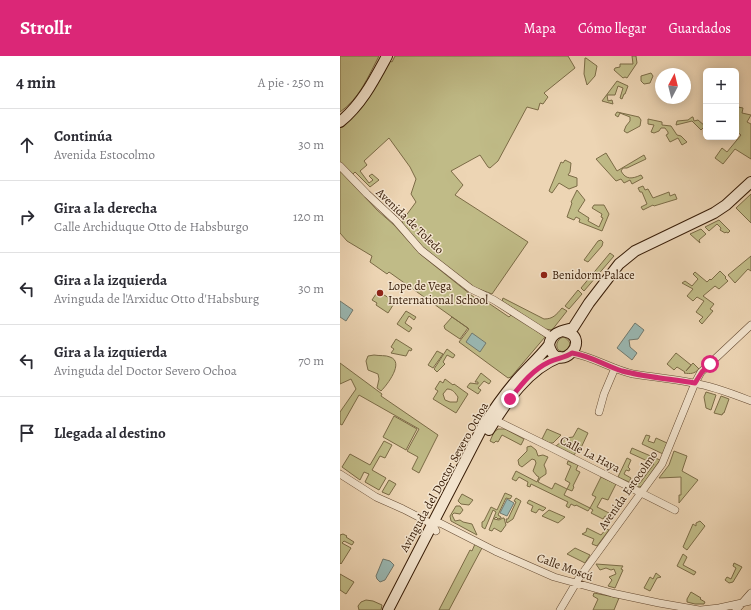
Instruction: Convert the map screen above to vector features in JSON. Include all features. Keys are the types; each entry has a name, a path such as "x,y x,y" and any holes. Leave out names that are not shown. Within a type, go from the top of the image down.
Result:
{"street":[{"path":"340,122 351,113 360,102 386,58"},
{"name":"Avenida de Toledo","path":"340,166 396,221 421,250 470,289 494,300 551,341"},
{"path":"751,182 726,206 635,251 619,264 589,303 574,340 565,357 560,357 553,353 551,341 555,334 563,331 574,340 586,355 615,368 632,373 695,383 732,394 751,402"},
{"name":"Avenida Estocolmo","path":"560,610 576,584 653,478 666,457 695,383 702,372 751,326"},
{"name":"Avinguda del Doctor Severo Ochoa","path":"394,610 492,419 514,383 544,353 551,341"},
{"name":"Avinguda del Doctor Severo Ochoa","path":"492,419 525,380 541,366 560,357"},
{"path":"599,412 604,394 615,368"},
{"name":"Calle La Haya","path":"492,419 642,492 675,510"},
{"name":"Calle Moscú","path":"340,474 376,497 436,526 554,577 576,584 659,603 700,610 719,608 751,601"},
{"name":"Avinguda del Doctor Severo Ochoa","path":"388,610 436,526"},
{"path":"736,610 751,593"}],"shaded area":[{"path":"340,56 379,56 358,94 347,107 340,112"},
{"path":"395,56 568,56 575,68 544,93 548,97 543,104 540,103 538,110 527,107 498,161 490,168 480,155 451,171 463,185 455,195 528,242 492,294 471,286 428,253 403,224 402,221 416,202 411,194 416,179 410,167 389,138 364,161 367,165 360,171 369,183 373,180 369,176 372,174 379,180 370,187 355,172 352,175 340,163 340,126 350,119 364,104 390,61 392,62"},
{"path":"632,56 636,56 637,63 627,78 623,78 614,70 615,68 620,67 620,64 633,64"},
{"path":"585,58 597,66 595,76 587,85 584,74"},
{"path":"651,73 653,76 650,83 644,84 641,81 641,76"},
{"path":"617,81 628,86 622,99 620,98 623,88 618,86 615,95 607,95 608,101 612,100 613,104 602,101"},
{"path":"739,107 743,108 742,113 751,115 747,122 751,124 751,159 735,149 723,164 715,158 722,148 727,152 737,140 739,140 741,135 739,133"},
{"path":"617,112 639,117 641,120 640,126 627,133 624,131 630,121 630,117 620,113 618,117 615,115"},
{"path":"693,117 694,121 698,120 703,124 703,128 701,130 692,121 676,125 677,121 688,120"},
{"path":"648,119 662,122 662,125 671,126 677,135 681,136 687,142 682,145 678,138 670,142 666,135 668,132 665,128 661,128 659,131 654,133 651,132 654,125 648,124"},
{"path":"606,153 617,171 644,155 646,159 627,168 623,168 621,171 625,176 630,178 641,175 643,178 632,184 630,180 624,183 621,179 616,181 596,159"},
{"path":"565,160 571,163 570,172 568,175 577,178 577,186 569,189 559,183 552,193 549,191 561,162 563,163"},
{"path":"340,170 420,254 475,298 484,300 509,317 512,314 545,337 511,377 508,378 459,342 469,329 389,272 387,274 370,262 372,256 347,241 340,233"},
{"path":"643,186 645,190 648,189 653,198 669,192 670,196 675,194 677,199 654,206 653,205 643,210 641,207 647,204 642,192 640,192 638,188"},
{"path":"577,190 585,200 578,211 589,218 588,221 599,227 603,218 601,217 602,214 592,208 594,205 604,205 609,214 602,231 579,222 580,219 576,217 574,220 567,217 572,203 571,202"},
{"path":"751,194 751,223 736,208"},
{"path":"719,220 730,231 728,233 720,230 721,228 717,224 709,231 705,227"},
{"path":"701,229 706,234 699,240 700,243 690,234"},
{"path":"601,240 603,242 602,246 588,262 584,260 598,241"},
{"path":"610,253 614,256 584,291 581,288"},
{"path":"751,256 751,271 748,269 735,283 728,275"},
{"path":"720,271 728,281 719,289 715,286 703,296 714,304 710,309 713,311 702,324 699,321 703,317 696,312 704,301 697,297 693,301 687,296 693,289 682,283 685,281 692,286 698,279 693,274 695,272 707,282"},
{"path":"578,290 582,294 569,309 565,306"},
{"path":"378,291 395,302 388,313 376,305 377,303 372,300"},
{"path":"503,298 544,319 554,316 562,308 567,311 552,330 545,329 502,301"},
{"path":"406,311 416,317 414,320 409,316 405,323 412,328 409,332 397,324"},
{"path":"452,317 468,328 460,339 445,329 444,326"},
{"path":"563,337 568,340 570,346 568,350 559,351 557,344"},
{"path":"396,339 412,349 411,351 409,350 406,356 391,353 394,349 391,347"},
{"path":"447,349 455,355 453,358 447,355 443,362 445,364 437,372 434,369"},
{"path":"437,351 443,354 433,368 428,365"},
{"path":"676,353 691,365 686,371 693,363 699,369 694,373 684,373 685,372 677,367 674,370 667,364"},
{"path":"374,355 390,357 396,364 393,374 381,391 377,388 379,379 378,374 368,370 366,361 368,356"},
{"path":"340,363 382,394 381,396 438,435 419,473 412,469 418,457 407,451 419,429 359,395 342,425 340,424 340,412 356,389 351,379 340,384"},
{"path":"481,373 491,381 489,384 484,381 478,388 481,390 478,394 467,387 470,383 478,384 478,382 475,382"},
{"path":"445,379 468,394 456,413 433,399 438,391 435,389 440,381 443,383","holes":["447,389 454,392 458,397 457,402 445,400 443,394"]},
{"path":"706,392 716,395 711,410 706,408 704,397"},
{"path":"721,396 729,399 722,415 714,413"},
{"path":"394,416 417,429 406,450 383,437"},
{"path":"578,428 588,433 580,450 578,449 574,455 556,446 566,438 573,437"},
{"path":"498,429 505,429 524,439 521,445 502,435 498,442 496,441 494,443 490,441 494,432"},
{"path":"547,429 561,435 553,443 549,443 542,439"},
{"path":"646,435 650,436 648,441 654,443 656,438 667,443 663,454 642,444"},
{"path":"384,441 392,445 385,458 380,456 372,470 386,478 379,490 365,482 369,474 364,472 360,480 342,467 350,454 370,465"},
{"path":"531,446 536,450 538,456 543,455 548,457 544,465 546,474 540,478 538,482 552,489 555,483 567,489 564,495 590,508 588,511 571,504 569,508 566,506 568,502 531,484 530,487 527,486 528,482 519,477 516,481 512,479 516,471 537,482 539,477 533,471 536,463 535,460 532,459 522,467 519,465 518,460 527,451 527,447"},
{"path":"632,448 660,460 642,486 639,487 635,485 640,483 654,464 630,453"},
{"path":"674,451 687,456 682,471 698,480 679,503 679,495 681,495 681,477 659,478 669,465"},
{"path":"627,458 631,460 628,467 630,469 629,471 626,470 624,474 631,478 629,482 618,477"},
{"path":"568,461 578,465 576,470 580,472 572,491 567,489 570,483 565,480 571,466 567,464"},
{"path":"601,477 616,484 608,500 602,498 597,507 615,516 613,519 605,516 603,519 591,513 593,510 590,508 596,497 592,495"},
{"path":"389,480 396,484 389,495 382,492"},
{"path":"505,493 512,496 510,499 506,498 498,515 501,518 498,519 496,517 494,519 499,520 504,518 506,525 501,532 494,528 492,531 489,530 496,512 493,510 485,529 482,527 482,522 484,521 491,507 497,510"},
{"path":"462,494 473,500 469,505 461,504 458,501"},
{"path":"516,498 521,501 513,519 507,523 506,519 508,519 516,502 514,501"},
{"path":"529,500 546,508 543,511 539,509 536,513 531,511 533,506 527,503"},
{"path":"456,506 460,506 463,510 460,514 454,513 452,515 455,521 460,520 472,524 477,535 451,521 450,516"},
{"path":"549,510 565,517 558,523 542,516"},
{"path":"700,521 705,526 687,550 683,547 693,524 696,526 696,523"},
{"path":"587,528 601,535 606,529 609,530 597,546 592,544 594,539 582,534 586,532"},
{"path":"343,534 354,542 352,545 344,541 342,543 351,548 341,564 340,535"},
{"path":"475,544 482,548 449,610 439,610 470,550 472,551"},
{"path":"575,548 590,555 585,563 567,554"},
{"path":"683,554 687,557 683,565 696,572 694,575 677,566"},
{"path":"734,563 742,567 733,582 729,583 725,580 727,577 731,579 736,568 733,566"},
{"path":"596,564 623,566 621,569 623,570 615,588 608,586 612,580 609,577 616,574 614,569 611,570 606,568 600,570"},
{"path":"656,573 661,577 657,578 650,591 644,588 650,577 653,579"},
{"path":"340,574 354,582 346,594 340,590"},
{"path":"691,592 701,598 700,599 705,602 704,604 687,602"},
{"path":"594,593 619,598 614,610 593,610 598,599 593,596"},
{"path":"366,600 382,605 381,610 359,610 358,606 361,602"}],"water":[{"path":"340,301 353,310 346,321 340,317"},
{"path":"635,323 644,330 638,339 629,340 630,347 637,353 632,360 617,348"},
{"path":"472,333 486,343 480,352 466,342"},
{"path":"507,499 514,503 507,516 500,513"},
{"path":"383,559 390,561 394,565 385,580 380,582 376,576"}],"place":[{"name":"Benidorm Palace","path":"544,275"},
{"name":"Lope de Vega International School","path":"380,293"}],"route":[{"path":"510,399 525,380 541,366 556,358 569,356 572,353 586,355 612,367 632,373 695,383 702,372 710,364"}]}
